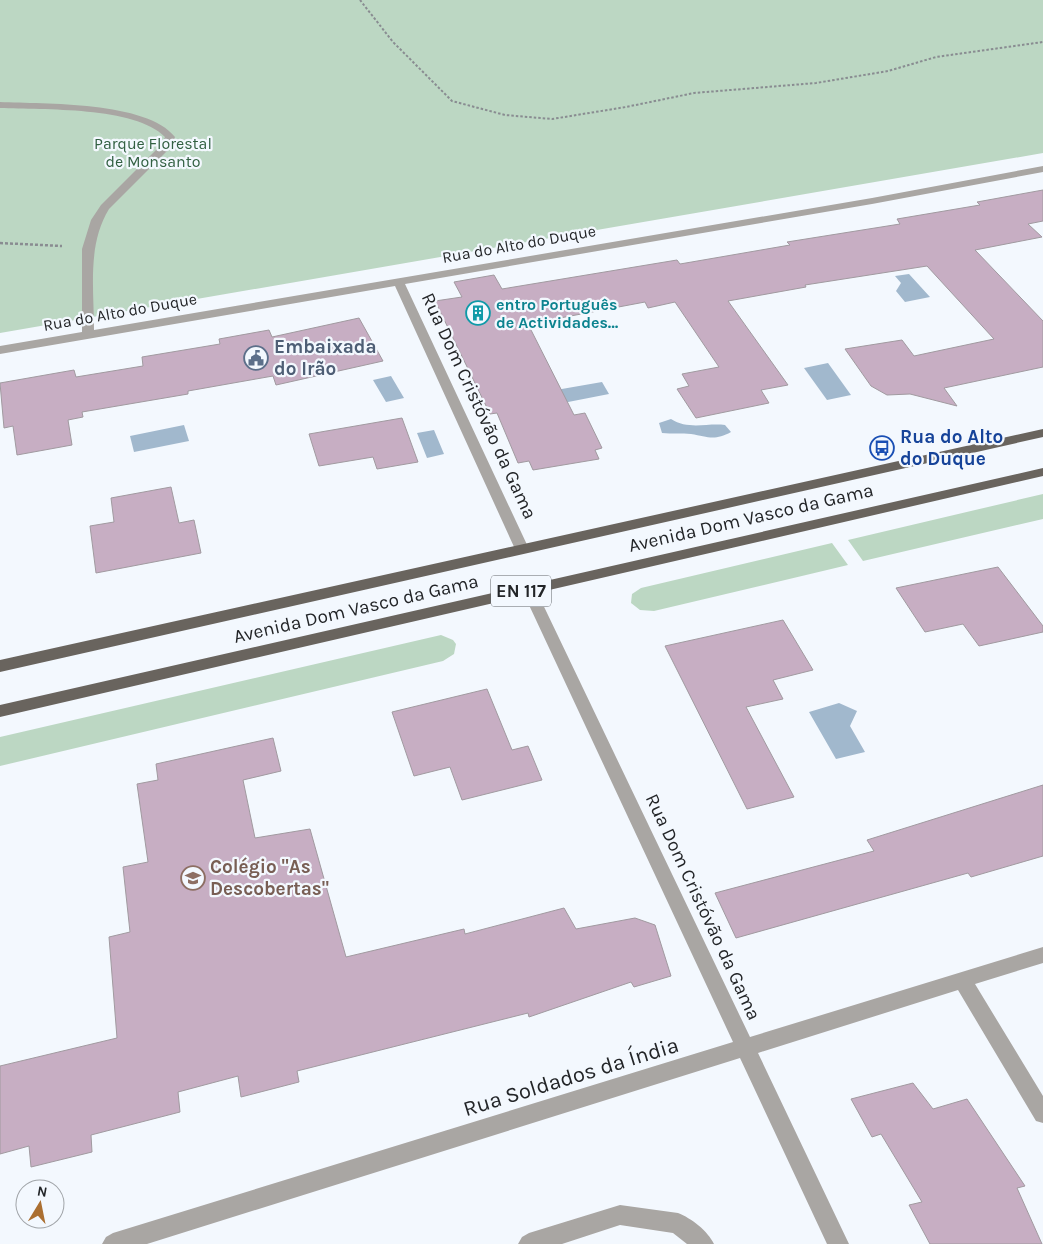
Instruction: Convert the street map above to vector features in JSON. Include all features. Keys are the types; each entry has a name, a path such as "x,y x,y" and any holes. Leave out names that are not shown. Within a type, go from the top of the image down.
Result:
{"main road":[{"name":"Avenida Dom Vasco da Gama","path":"0,666 1043,433"},
{"name":"Avenida Dom Vasco da Gama","path":"0,711 1043,472"}],"street":[{"path":"0,105 92,111 130,116 149,120 167,131 170,137 166,145 105,207 97,220 88,249 88,335"},
{"name":"Rua do Alto do Duque","path":"0,350 872,201 1043,169"},
{"name":"Rua Dom Cristóvão da Gama","path":"398,281 522,549"},
{"name":"Rua Dom Cristóvão da Gama","path":"529,590 838,1244"},
{"name":"Rua Soldados da Índia","path":"113,1244 1043,955"},
{"path":"962,980 1043,1114"},
{"path":"529,1244 620,1215 678,1223 703,1244"}],"path":[{"path":"360,0 393,42 452,101 505,115 552,118 626,107 694,93 816,83 888,71 936,57 1043,42"},
{"path":"0,242 88,249"}],"green space":[{"name":"Parque Florestal de Monsanto","path":"0,0 1043,0 1043,153 0,333"},
{"path":"1043,494 1043,519 863,561 848,540"},
{"path":"832,543 848,565 654,611 640,610 631,603 632,594 641,588"},
{"path":"441,635 453,640 456,644 454,654 443,661 0,766 0,737"}],"water":[{"path":"909,274 930,297 905,302 896,291 901,283 895,276"},
{"path":"828,363 851,395 827,400 804,368"},
{"path":"391,376 404,398 386,402 373,380"},
{"path":"602,382 609,394 563,403 556,390"},
{"path":"671,419 691,425 725,425 731,432 720,437 711,438 691,434 662,433 659,423"},
{"path":"184,425 189,441 134,452 130,436"},
{"path":"434,430 444,454 427,458 417,433"},
{"path":"839,703 857,711 850,726 865,752 836,759 809,712"}],"building":[{"path":"1043,190 1043,221 1028,224 1042,237 975,250 1043,321 1043,367 944,388 957,406 910,394 887,395 871,386 845,349 902,340 914,356 994,339 927,266 805,285 806,287 728,301 788,385 761,390 769,403 696,418 677,389 689,386 682,374 719,367 675,302 648,308 645,302 528,324 574,415 585,413 602,448 595,450 599,459 533,470 529,461 518,463 497,413 490,414 435,301 462,297 454,282 494,275 502,289 677,260 680,264 790,245 787,242 900,224 897,219 980,205 977,202"},
{"path":"359,318 383,361 276,385 273,376 188,391 188,394 82,412 83,417 68,420 72,445 17,455 13,426 4,428 0,383 74,370 76,377 143,366 142,357 220,344 219,339 269,330 272,337"},
{"path":"402,418 418,462 377,469 373,457 319,466 309,434"},
{"path":"171,487 179,523 194,520 201,553 96,573 90,526 114,522 111,498"},
{"path":"998,567 1043,626 1043,632 979,646 963,624 925,632 896,588"},
{"path":"783,620 813,670 773,680 783,699 746,707 794,797 747,809 665,646"},
{"path":"487,689 512,750 528,746 542,780 462,800 450,767 414,776 392,712"},
{"path":"273,738 281,771 243,780 255,838 310,829 346,957 464,929 465,934 564,908 576,929 635,918 655,925 671,976 634,987 631,982 529,1017 528,1013 297,1071 299,1082 241,1097 238,1076 178,1092 180,1112 91,1135 92,1152 31,1167 29,1146 0,1154 0,1066 117,1038 109,937 130,932 123,867 148,862 137,784 158,780 156,764"},
{"path":"1043,785 1043,856 971,877 968,873 736,938 715,893 874,851 867,840"},
{"path":"913,1083 933,1109 967,1099 1025,1186 1017,1188 1042,1244 930,1244 909,1205 922,1202 881,1134 872,1137 851,1099"}],"place":[{"name":"entro Português de Actividades…","path":"478,313"},
{"name":"Embaixada do Irão","path":"256,358"},
{"name":"Rua do Alto do Duque","path":"882,448"},
{"name":"Colégio \"As Descobertas\"","path":"193,878"}]}
